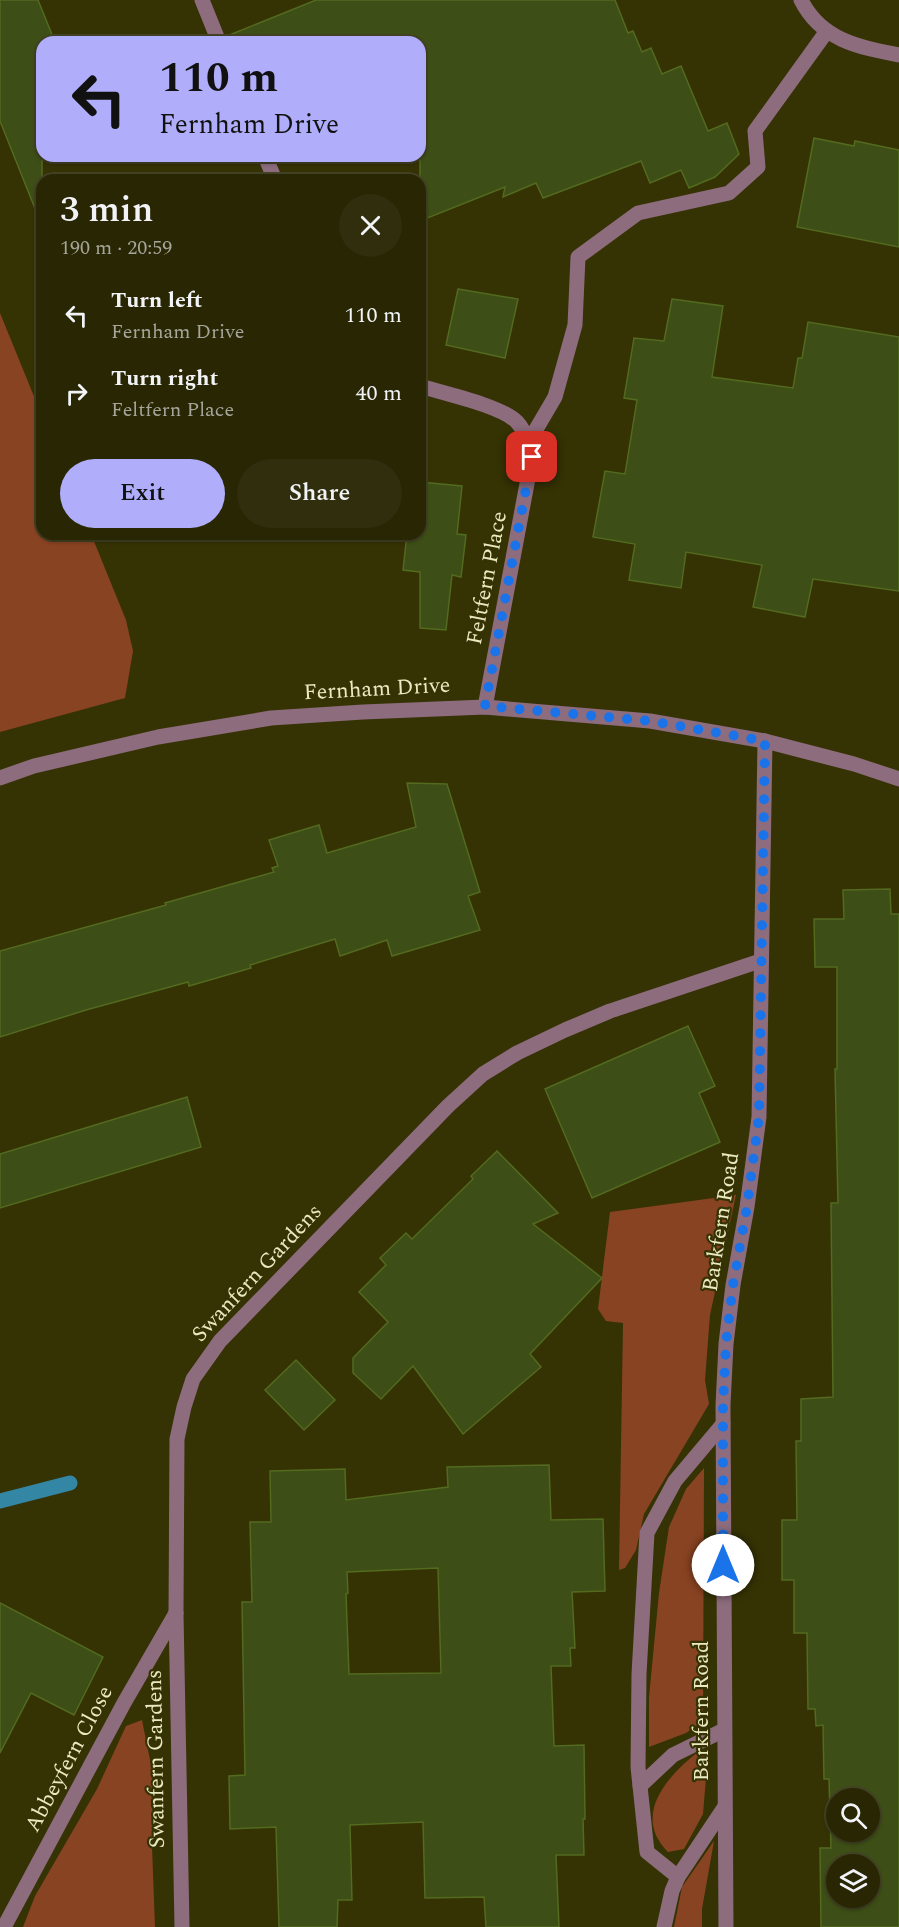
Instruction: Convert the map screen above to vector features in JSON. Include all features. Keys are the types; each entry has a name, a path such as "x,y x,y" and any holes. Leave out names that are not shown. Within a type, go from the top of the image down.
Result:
{"street":[{"path":"202,0 217,36"},
{"path":"801,0 816,23 827,31 862,47 899,55"},
{"path":"528,443 555,397 575,325 578,257 638,213 729,193 759,167 755,132 827,31"},
{"name":"Feltfern Place","path":"426,388 502,412 516,420 523,430 532,457 485,706"},
{"name":"Fernham Drive","path":"0,778 34,766 158,737 271,718 485,706 650,721 765,741 854,764 899,779"},
{"name":"Barkfern Road","path":"726,1927 723,1424 726,1344 759,1117 765,741"},
{"name":"Swanfern Gardens","path":"182,1927 176,1612 177,1439 184,1407 194,1379 220,1341 448,1106 483,1074 517,1053 601,1015 760,961"},
{"path":"678,1877 647,1852 638,1767 639,1674 647,1533 675,1481 723,1424"},
{"name":"Abbeyfern Close","path":"3,1927 176,1612"},
{"path":"640,1786 673,1755 724,1730"},
{"path":"664,1927 672,1891 678,1877 724,1808"}],"shaded area":[{"path":"0,313 36,401 36,540 93,540 126,620 133,651 125,698 0,732"},
{"path":"736,1195 710,1315 705,1380 709,1404 644,1514 636,1550 625,1568 619,1570 623,1323 606,1321 598,1309 610,1212"},
{"path":"704,1468 703,1721 686,1733 649,1747 649,1697 659,1593 669,1527 686,1489"},
{"path":"142,1720 153,1775 152,1846 155,1927 23,1927 35,1896 97,1789 126,1726"},
{"path":"698,1752 708,1754 703,1814 684,1849 668,1852 658,1838 653,1825 653,1811 665,1785"},
{"path":"714,1841 702,1909 702,1927 674,1927 682,1887"}],"building":[{"path":"0,0 38,0 53,36 36,36 36,162 42,162 42,174 36,174 36,211 0,121"},
{"path":"316,0 615,0 628,33 633,31 642,52 651,48 662,74 681,66 708,131 727,123 739,154 715,177 689,188 681,170 650,183 641,161 543,198 536,183 503,197 505,187 426,219 426,174 420,174 420,162 426,162 426,36 227,36"},
{"path":"814,138 854,146 855,141 899,150 899,247 797,227"},
{"path":"458,289 518,299 505,358 446,345"},
{"path":"672,299 723,306 712,377 793,388 798,358 802,358 808,322 899,337 899,591 813,579 805,617 753,607 762,565 686,552 681,588 629,580 635,544 593,537 605,471 625,474 637,400 624,398 634,338 664,341"},
{"path":"426,483 462,486 457,534 466,535 461,577 452,575 446,630 420,628 420,572 403,570 406,540 426,540"},
{"path":"407,783 447,784 480,892 468,896 480,930 392,956 387,940 340,956 335,939 250,965 251,968 189,986 188,982 86,1010 0,1037 0,951 274,872 272,868 278,866 269,840 319,825 327,853 416,827"},
{"path":"890,889 891,914 899,914 899,1927 821,1927 820,1848 831,1848 831,1842 880,1842 880,1788 829,1788 829,1779 824,1779 823,1725 816,1726 815,1709 808,1709 807,1633 794,1633 794,1580 782,1580 782,1520 797,1520 796,1441 801,1441 801,1399 833,1397 831,1203 838,1203 835,1069 837,1069 837,967 815,967 814,919 844,919 843,890"},
{"path":"688,1026 715,1086 699,1093 720,1142 592,1198 545,1089"},
{"path":"187,1097 201,1147 0,1208 0,1154"},
{"path":"497,1151 558,1213 533,1224 602,1278 530,1354 541,1367 463,1434 413,1366 381,1399 353,1373 353,1358 388,1322 359,1292 386,1265 380,1258 406,1233 412,1239 473,1179 471,1176"},
{"path":"296,1360 335,1400 304,1430 265,1390"},
{"path":"549,1465 551,1520 603,1519 605,1591 572,1592 575,1648 570,1648 571,1666 551,1666 554,1746 584,1745 584,1855 556,1855 559,1927 486,1927 484,1897 425,1898 423,1822 350,1825 352,1900 338,1900 337,1927 279,1927 276,1827 230,1829 229,1776 245,1775 242,1602 252,1602 250,1522 271,1522 270,1471 345,1469 346,1500 448,1487 447,1467","holes":["438,1568 441,1673 349,1674 347,1572"]},
{"path":"0,1603 103,1657 74,1715 31,1693 0,1753"}],"waterway":[{"path":"0,1501 70,1483"}],"route":[{"path":"532,457 485,706 650,721 765,741 759,1117 726,1344 723,1405 723,1565"}]}
